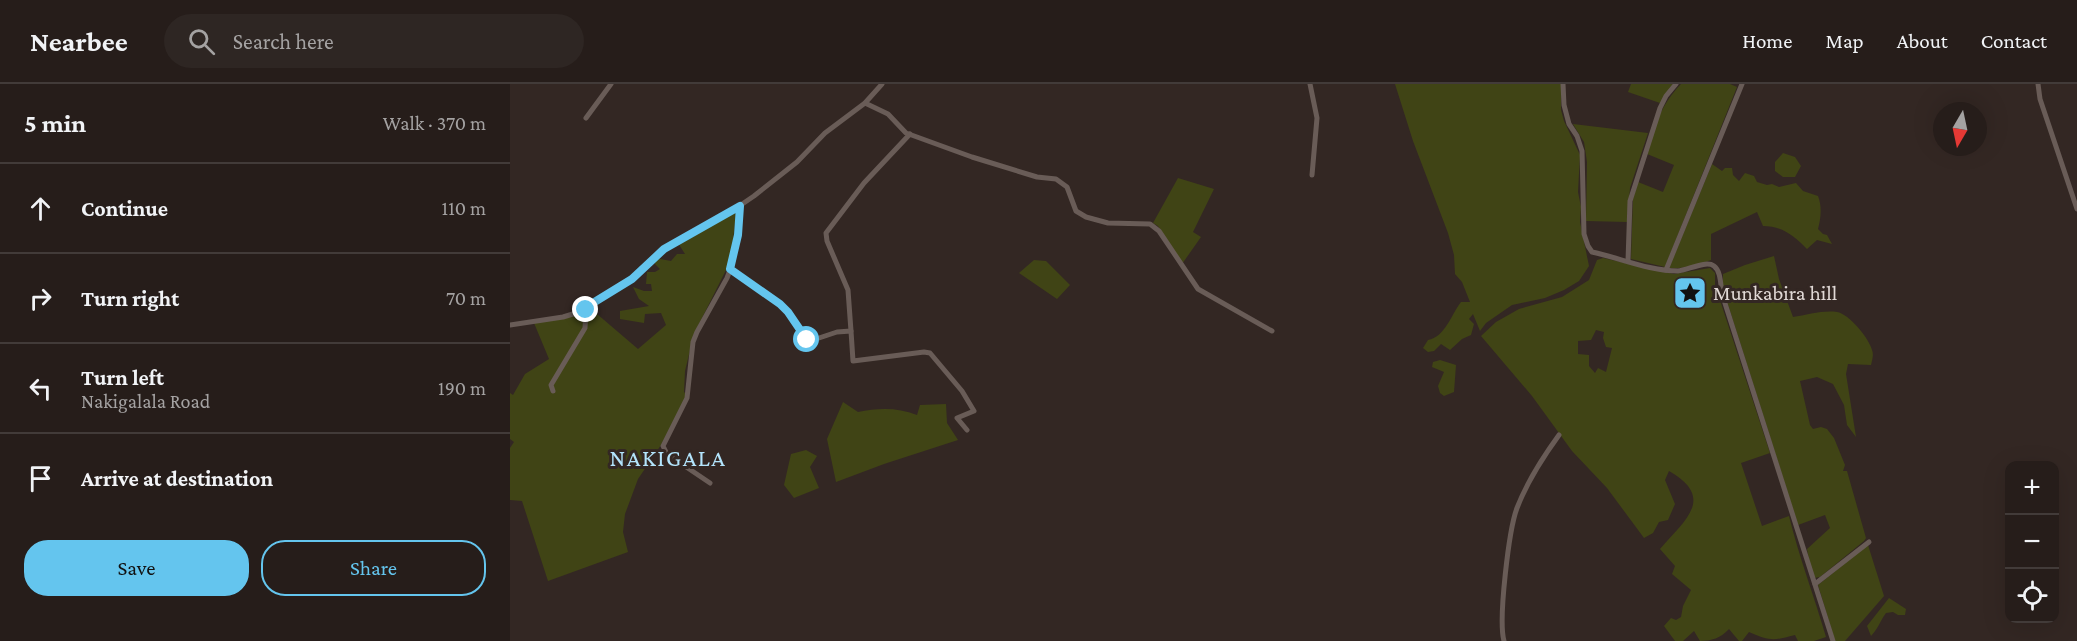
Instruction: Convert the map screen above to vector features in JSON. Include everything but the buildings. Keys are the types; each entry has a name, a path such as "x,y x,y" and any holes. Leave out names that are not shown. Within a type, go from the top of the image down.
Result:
{"street":[{"path":"586,118 611,84"},
{"path":"553,391 551,385 585,328 588,306 636,276 664,249 740,206 790,168 825,133 865,103 882,84"},
{"path":"1310,84 1317,118 1312,175"},
{"path":"1563,84 1564,105 1569,124 1577,136 1582,151 1584,234 1592,252 1666,270 1684,270 1707,264 1714,266 1719,273 1719,286 1761,411 1779,479 1833,641"},
{"path":"1628,261 1632,192 1660,108 1676,84"},
{"path":"1666,270 1742,84"},
{"path":"2038,84 2040,99 2077,209"},
{"path":"865,103 888,114 901,129 910,134 972,157 1037,177 1056,179 1067,187 1076,211 1090,219 1108,223 1152,225 1160,231 1198,289 1272,332"},
{"path":"910,134 864,183 826,233 827,241 848,290 853,361 930,353 973,407 974,411 957,418 967,430"},
{"path":"710,483 666,454 663,446 687,398 693,342 730,269 738,235 740,206"},
{"path":"730,269 780,304 807,340 837,332 851,331"},
{"path":"510,325 563,317 586,310"},
{"path":"1504,641 1501,617 1517,508 1546,453 1559,435"},
{"path":"1815,584 1869,542"}],"green space":[{"path":"1395,84 1561,84 1561,110 1580,155 1578,192 1581,207 1580,222 1589,266 1579,281 1545,298 1512,305 1486,323 1480,331 1473,314 1469,319 1474,324 1471,335 1462,339 1450,350 1441,344 1434,351 1428,352 1423,348 1428,340 1439,335 1461,302 1470,302 1462,282 1455,274 1454,255 1448,233 1413,141"},
{"path":"1631,84 1673,84 1660,103 1628,92"},
{"path":"1681,84 1730,84 1737,87 1665,267 1631,259 1633,199 1638,182 1663,192 1674,165 1647,154 1659,116"},
{"path":"1573,124 1648,133 1630,188 1627,222 1586,221 1587,162 1584,142"},
{"path":"1783,153 1795,157 1801,166 1795,177 1783,177 1775,171 1775,162"},
{"path":"1712,164 1722,171 1725,168 1732,168 1733,175 1739,181 1745,173 1754,176 1757,182 1767,185 1772,184 1779,187 1796,183 1803,191 1818,196 1821,212 1818,229 1827,235 1832,244 1817,240 1807,249 1787,233 1770,226 1763,226 1757,212 1711,234 1711,260 1685,267 1669,268"},
{"path":"1178,178 1214,189 1193,232 1201,237 1182,264 1158,226 1153,223"},
{"path":"736,212 731,260 694,334 685,371 684,392 687,395 661,445 638,479 625,514 623,532 628,552 548,581 522,501 510,500 510,448 514,442 510,439 510,393 513,395 525,374 549,359 534,323 590,308 638,349 666,325 661,313 645,314 644,323 620,319 620,311 649,306 639,299 633,287 652,291 651,284 646,284 647,272 660,269 655,264 655,258 671,261 677,254 685,254 678,243"},
{"path":"1774,256 1779,279 1793,317 1826,312 1842,314 1863,333 1873,354 1871,365 1848,364 1846,374 1856,437 1847,425 1844,405 1833,384 1817,377 1800,381 1810,425 1813,429 1821,427 1827,429 1834,438 1845,465 1843,471 1847,471 1866,538 1820,577 1814,578 1807,549 1830,528 1825,515 1798,525 1723,289 1723,274"},
{"path":"1603,258 1674,274 1710,268 1715,273 1715,285 1770,453 1741,463 1762,526 1789,516 1826,637 1814,641 1798,641 1795,635 1772,639 1749,632 1742,641 1739,641 1729,629 1712,640 1700,641 1694,631 1683,641 1675,641 1664,626 1671,618 1676,620 1681,617 1683,606 1691,590 1672,574 1675,566 1660,549 1692,509 1691,490 1669,471 1665,480 1675,504 1668,520 1659,522 1653,533 1644,538 1607,488 1572,451 1532,396 1481,336 1496,322 1519,309 1562,297 1589,280 1597,260","holes":["1596,330 1604,332 1606,347 1612,348 1606,372 1598,368 1595,373 1589,366 1589,355 1578,354 1578,341 1591,340"]},
{"path":"1034,260 1046,261 1070,285 1057,299 1019,273"},
{"path":"1440,360 1456,365 1454,392 1444,396 1440,393 1438,386 1444,372 1432,367 1433,362"},
{"path":"843,402 858,412 888,409 917,415 920,405 946,404 947,423 958,440 836,482 827,439"},
{"path":"806,450 817,456 810,467 819,488 794,498 784,485 791,454"},
{"path":"1868,545 1884,596 1845,641 1835,641 1818,585"},
{"path":"1889,598 1906,609 1905,615 1886,613 1871,636 1867,626"}],"place":[{"name":"Munkabira hill","path":"1690,293"}],"district":[{"name":"NAKIGALA","path":"668,457"}],"route":[{"path":"586,310 588,306 636,276 664,249 740,206 738,235 730,269 780,304 807,340"}]}
